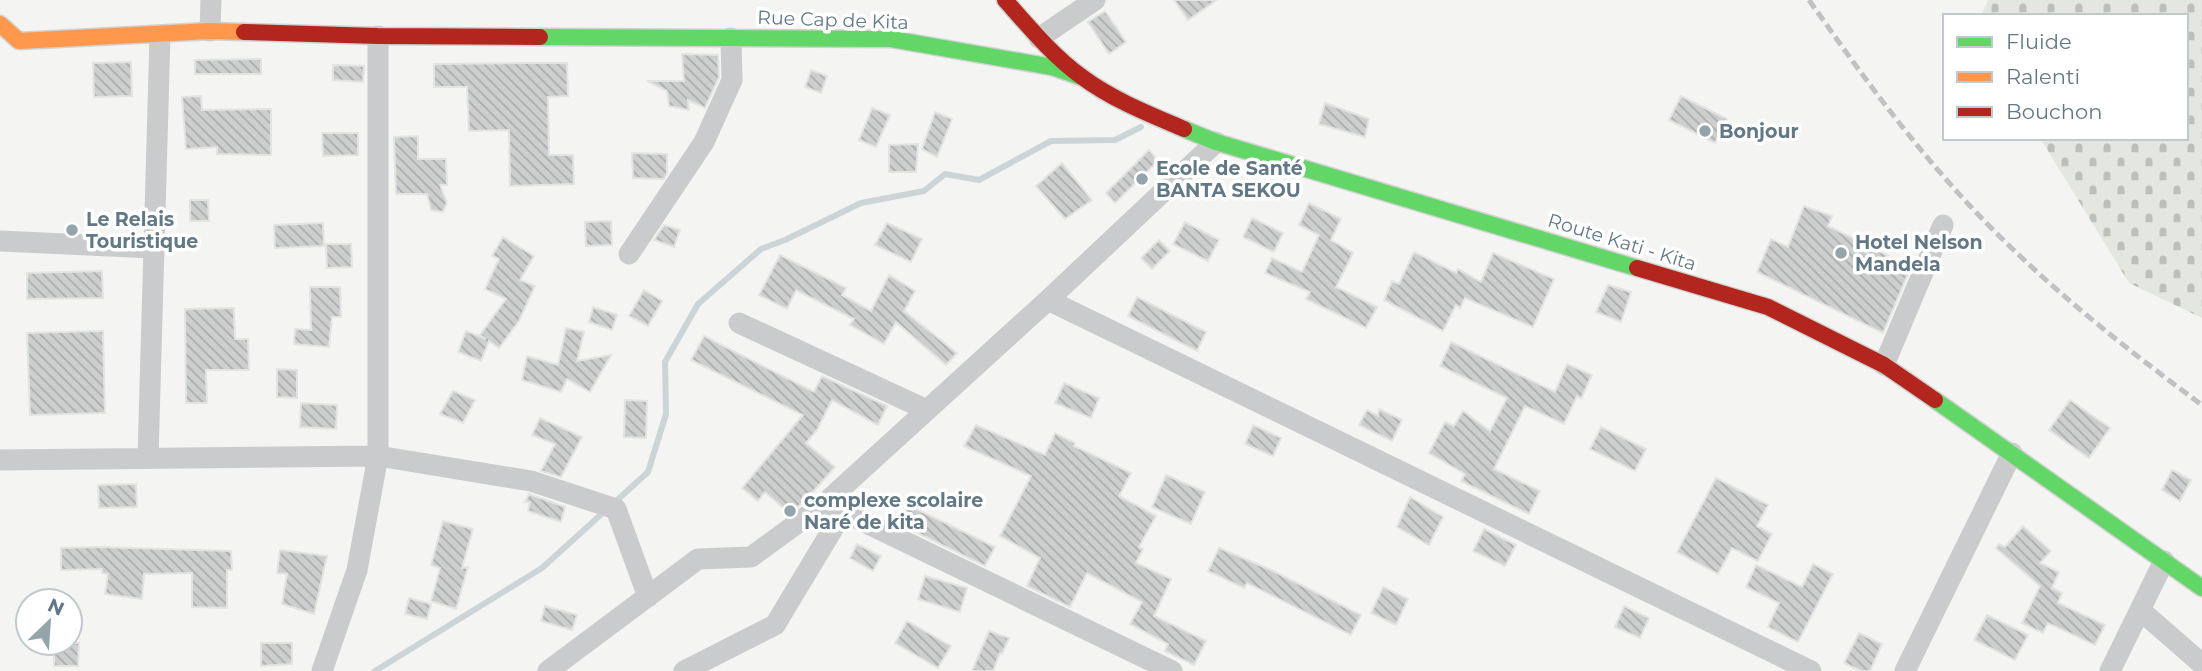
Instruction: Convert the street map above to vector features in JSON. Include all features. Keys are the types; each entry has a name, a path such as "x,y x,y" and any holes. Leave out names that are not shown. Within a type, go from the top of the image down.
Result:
{"main road":[{"name":"Route Kati - Kita","path":"1005,0 1039,38 1081,77 1125,104 1216,142 1768,307 1884,365 2202,588"},
{"path":"0,23 19,41"},
{"name":"Rue Cap de Kita","path":"0,43 211,31 378,36 891,39 1052,67 1081,77"}],"street":[{"path":"211,0 211,31"},
{"path":"1039,38 1095,0"},
{"path":"148,458 160,36"},
{"path":"322,671 357,570 378,456 378,36"},
{"path":"629,254 704,142 732,80 731,38"},
{"path":"548,671 698,559 751,557 834,507 927,410 1216,142"},
{"path":"1884,365 1943,225"},
{"path":"0,241 153,248"},
{"path":"1048,300 1811,671"},
{"path":"739,323 927,410"},
{"path":"1905,671 2012,453"},
{"path":"0,460 378,456 531,481 616,509 648,597"},
{"path":"684,671 775,625 834,507"},
{"path":"834,507 1172,671"},
{"path":"2110,671 2164,561"},
{"path":"2140,610 2202,664"}],"green space":[{"path":"1988,0 2202,0 2202,318 2129,283 2041,140 2188,140 2188,14 1982,14"}],"building":[{"path":"1174,0 1217,0 1188,20"},
{"path":"1105,11 1126,42 1109,54 1088,22"},
{"path":"682,54 718,55 719,77 705,108 688,100 689,110 669,106 667,91 647,81 684,81"},
{"path":"261,59 261,74 195,74 195,60"},
{"path":"131,62 132,96 94,97 93,63"},
{"path":"567,63 568,96 548,97 549,155 573,155 574,184 510,186 509,130 469,131 467,87 434,87 434,64"},
{"path":"333,65 364,66 363,82 333,80"},
{"path":"811,70 827,76 821,93 805,87"},
{"path":"201,96 202,110 271,109 271,155 217,154 217,147 186,149 182,97"},
{"name":"Bonjour","path":"1681,96 1727,119 1715,143 1669,120"},
{"path":"1325,103 1369,119 1365,137 1319,124"},
{"path":"872,108 890,115 876,147 859,140"},
{"path":"935,112 952,119 937,157 922,149"},
{"path":"322,133 358,133 358,155 323,156"},
{"path":"418,136 418,159 446,159 447,185 440,185 447,203 443,212 431,210 427,194 396,194 394,137"},
{"path":"918,144 916,172 889,172 889,145"},
{"path":"1149,150 1158,161 1115,203 1106,193"},
{"path":"632,153 667,154 667,173 664,179 633,178"},
{"path":"1062,163 1092,200 1065,219 1036,186"},
{"path":"190,200 208,200 209,221 190,221"},
{"path":"1309,203 1341,219 1331,240 1353,253 1336,287 1377,307 1366,328 1306,299 1310,292 1265,273 1272,258 1302,272 1319,235 1299,225"},
{"path":"1804,206 1832,216 1828,226 1911,267 1883,333 1757,272 1771,239 1788,247"},
{"path":"1252,218 1283,233 1274,252 1243,237"},
{"path":"611,221 612,245 586,246 585,222"},
{"path":"1185,222 1219,240 1208,261 1173,244"},
{"path":"323,223 324,246 275,248 274,225"},
{"path":"887,223 922,239 911,262 875,245"},
{"path":"664,225 680,230 674,247 654,240"},
{"path":"503,237 534,256 520,280 535,286 519,321 499,348 489,341 481,361 458,352 466,331 486,339 480,335 506,299 485,289 499,259 492,256"},
{"path":"1159,240 1170,251 1152,269 1141,258"},
{"path":"326,244 351,244 352,267 327,268"},
{"path":"1414,252 1456,273 1458,269 1481,282 1493,253 1554,279 1533,327 1465,298 1460,308 1456,305 1443,331 1384,300 1392,281 1399,284"},
{"path":"780,255 846,288 842,295 871,311 889,275 915,291 904,311 957,353 946,365 896,322 884,344 850,325 854,319 796,290 787,309 759,295"},
{"path":"102,271 103,298 27,299 27,273"},
{"path":"1608,285 1631,292 1621,322 1596,312"},
{"path":"310,287 340,287 341,317 332,317 329,347 294,344 295,329 311,330"},
{"path":"644,290 662,301 648,326 629,316"},
{"path":"1137,297 1206,332 1197,351 1128,316"},
{"path":"593,307 617,315 612,330 589,322"},
{"path":"234,308 235,339 248,339 249,370 206,370 207,403 186,403 185,309"},
{"path":"566,328 584,332 577,361 611,355 590,392 567,379 561,392 522,380 527,356 558,365"},
{"path":"103,331 105,413 30,415 27,333"},
{"path":"704,336 814,392 822,376 887,406 878,425 832,400 817,430 806,443 835,467 804,502 789,513 765,492 758,501 742,488 803,415 691,360"},
{"path":"1451,342 1555,392 1567,364 1592,375 1581,399 1577,396 1564,424 1525,406 1494,469 1540,491 1529,514 1461,481 1465,474 1429,453 1445,422 1454,426 1463,411 1490,431 1507,398 1440,366"},
{"path":"277,369 297,370 297,398 277,397"},
{"path":"1064,383 1099,398 1091,418 1055,403"},
{"path":"453,391 475,400 463,423 440,414"},
{"path":"625,400 647,401 646,438 624,437"},
{"path":"2070,400 2110,428 2089,458 2049,430"},
{"path":"301,403 337,405 336,429 300,427"},
{"path":"1379,409 1402,420 1392,441 1359,425 1367,410 1378,416"},
{"path":"540,418 582,437 561,477 541,471 555,444 532,435"},
{"path":"976,425 1045,455 1055,433 1075,443 1074,446 1131,473 1119,496 1156,516 1139,547 1143,549 1136,563 1171,579 1154,616 1206,641 1194,665 1165,651 1168,644 1130,624 1142,602 1087,573 1070,607 1027,586 1040,558 1000,536 1031,476 964,446"},
{"path":"1253,425 1281,438 1273,456 1245,444"},
{"path":"1601,427 1646,449 1635,471 1590,449"},
{"path":"2172,470 2191,480 2180,501 2162,490"},
{"path":"1166,475 1205,492 1191,524 1152,507"},
{"path":"1716,478 1768,505 1757,526 1772,534 1758,561 1732,548 1718,574 1677,552"},
{"path":"136,484 137,507 99,508 98,485"},
{"path":"529,494 565,507 561,522 528,511 530,502 525,502"},
{"path":"1410,497 1443,517 1429,545 1397,527"},
{"path":"908,505 995,547 985,566 899,524"},
{"path":"443,521 473,529 462,568 468,567 456,609 431,601 440,568 431,565"},
{"path":"2023,526 2051,551 2040,563 2059,572 2052,588 2062,593 2058,603 2105,625 2095,645 2048,623 2043,633 2022,623 2040,586 1996,548 1999,544 2005,547"},
{"path":"1484,529 1516,545 1505,566 1473,551"},
{"path":"857,544 881,556 873,571 850,558"},
{"path":"61,548 231,551 232,570 227,570 227,608 192,607 192,573 144,574 142,599 105,594 108,574 102,573 102,569 61,570"},
{"path":"1219,548 1271,570 1361,615 1351,635 1247,583 1244,588 1208,571"},
{"path":"280,550 327,556 314,614 282,604 287,574 277,573"},
{"path":"1813,564 1833,574 1798,642 1768,627 1779,603 1746,587 1756,565 1802,587"},
{"path":"925,576 967,588 960,612 918,599"},
{"path":"1383,587 1408,599 1396,625 1371,613"},
{"path":"409,598 431,604 427,619 405,614"},
{"path":"545,606 577,615 572,630 541,621"},
{"path":"1624,606 1649,618 1640,638 1615,627"},
{"path":"1987,615 2028,635 2015,660 1974,640"},
{"path":"907,621 951,646 938,668 895,643"},
{"path":"989,631 1009,638 993,671 972,671"},
{"path":"1859,633 1882,644 1870,671 1861,671 1844,663"},
{"path":"261,643 292,643 292,664 261,666"},
{"path":"54,657 78,657 78,666 54,666"}],"waterway":[{"path":"614,503 648,472 666,414 665,362 698,304 761,249 861,203 924,191 945,174 979,180 1051,141 1115,140 1141,127"},
{"path":"375,671 542,568 606,510"}],"railway":[{"path":"1809,0 1926,156 2003,240 2133,353 2202,405"}],"traffic: fast":[{"path":"540,37 891,39 1052,67 1081,77"},
{"path":"1184,129 1216,142 1637,268"},
{"path":"1935,400 2202,588"}],"traffic: slow":[{"path":"0,24 19,41 210,31 244,32"}],"traffic: jam":[{"path":"1005,0 1051,51 1082,77 1119,100 1184,129"},
{"path":"244,32 540,37"},
{"path":"1637,268 1768,307 1884,365 1935,400"}],"place":[{"name":"Bonjour","path":"1705,131"},
{"name":"Ecole de Santé BANTA SEKOU","path":"1142,179"},
{"name":"Le Relais Touristique","path":"72,230"},
{"name":"Hotel Nelson Mandela","path":"1841,253"},
{"name":"complexe scolaire Naré de kita","path":"790,511"}]}
